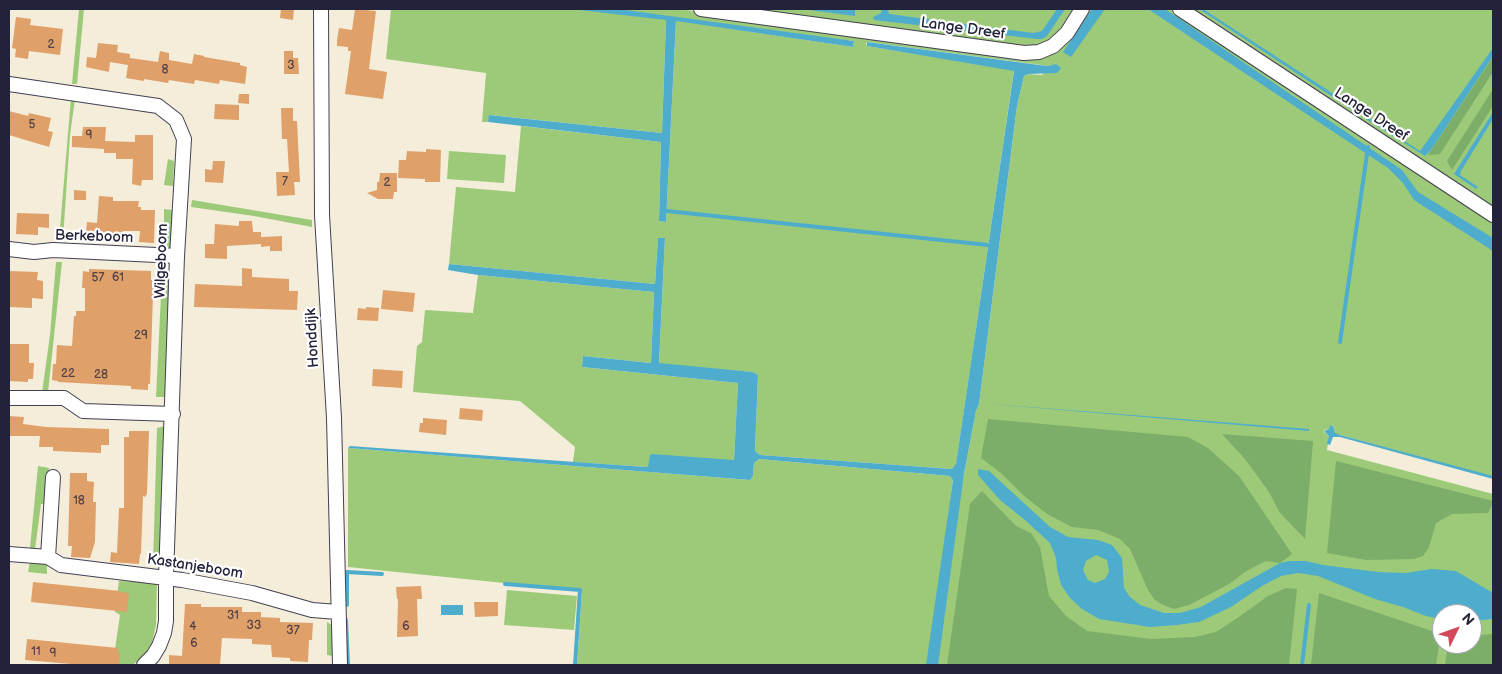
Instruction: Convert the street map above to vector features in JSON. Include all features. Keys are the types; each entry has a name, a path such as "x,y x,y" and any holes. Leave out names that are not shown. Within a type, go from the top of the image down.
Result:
{"street":[{"name":"Honddijk","path":"321,9 322,215 334,418 340,665"},
{"name":"Lange Dreef","path":"702,9 1024,54 1039,52 1053,46 1067,33 1082,9"},
{"name":"Lange Dreef","path":"1180,9 1493,215"},
{"name":"Wilgeboom","path":"9,84 158,106 176,120 184,140 178,256 166,621 164,633 153,656 144,665"},
{"name":"Berkeboom","path":"9,250 34,252 54,250 178,256"},
{"path":"9,398 64,398 84,411 173,414"},
{"path":"48,557 53,477"},
{"name":"Kastanjeboom","path":"9,554 48,557 61,565 166,578 252,593 312,610 338,612"}],"green space":[{"path":"79,9 84,9 77,84 72,84"},
{"path":"391,9 679,9 869,36 1024,61 1041,58 1088,9 1170,9 1493,220 1493,477 1335,434 1331,425 1324,432 1329,436 1327,450 1493,494 1493,665 932,665 964,474 979,404 1017,106 1024,76 1028,74 1042,75 1049,66 866,43 867,46 1014,70 956,465 952,469 760,455 755,451 758,375 753,372 659,364 665,238 658,238 655,284 449,264 456,187 515,192 521,126 661,142 659,221 666,222 676,21 666,20 662,133 490,115 488,122 482,122 486,73 386,59","holes":["699,24 854,41 853,47"]},
{"path":"723,9 1073,9 1059,31 1050,39 1033,48"},
{"path":"1187,9 1493,9 1493,218"},
{"path":"1493,57 1493,72 1440,154 1428,155"},
{"path":"1493,89 1493,106 1452,170 1447,161"},
{"path":"71,98 75,99 70,135 63,239 59,240"},
{"path":"449,151 506,155 504,183 447,179"},
{"path":"168,159 174,161 173,186 164,185"},
{"path":"192,200 312,220 312,227 191,207"},
{"path":"164,209 172,210 174,249 164,249"},
{"path":"56,262 62,262 48,392 42,393 50,335"},
{"path":"162,275 171,275 167,397 156,397"},
{"path":"478,275 654,292 651,363 583,356 582,367 738,383 734,460 649,465 648,467 573,462 575,447 520,401 413,392 417,346 422,342 425,310 473,313"},
{"path":"988,419 1188,437 1208,448 1239,476 1292,554 1280,563 1266,561 1245,572 1229,584 1189,605 1174,609 1161,604 1154,599 1148,590 1130,549 1120,539 1098,530 1072,527 1047,514 981,458"},
{"path":"165,426 160,565 153,564 157,428"},
{"path":"1222,434 1313,441 1305,539 1280,513 1269,492 1245,459"},
{"path":"348,448 750,480 753,476 754,463 759,459 950,476 953,479 929,665 577,665 582,591 348,567"},
{"path":"1336,461 1493,501 1493,503 1488,513 1452,514 1436,523 1429,547 1423,556 1414,559 1366,560 1327,553"},
{"path":"38,466 49,468 46,504 41,504 35,549 30,548"},
{"path":"982,491 1016,526 1031,533 1040,547 1049,596 1066,616 1087,631 1151,639 1195,637 1216,632 1268,596 1286,588 1297,589 1289,665 947,665 970,504"},
{"path":"30,562 47,563 47,574 28,572"},
{"path":"119,581 157,583 156,625 152,643 144,655 133,665 110,665 111,652 115,649 120,615 115,612"},
{"path":"507,590 577,596 574,630 504,625"},
{"path":"1319,593 1432,631 1432,654 1438,654 1436,665 1311,665"},
{"path":"327,622 333,626 333,656 327,655"},
{"path":"1493,634 1493,665 1445,665 1447,654 1482,654 1482,635"}],"water":[{"path":"571,9 618,9 854,41 853,47 676,21 666,222 659,221 661,142 488,122 489,115 662,133 666,20"},
{"path":"801,9 855,10 855,16"},
{"path":"882,9 888,9 889,14 1033,33 1042,31 1057,9 1065,9 1047,36 1037,39 874,20 873,17 881,13"},
{"path":"1092,9 1105,9 1071,57 1063,52"},
{"path":"1148,9 1165,9 1402,170 1418,192 1493,238 1493,251 1414,200 1403,183 1388,168"},
{"path":"1199,9 1203,9 1352,106 1351,109"},
{"path":"867,42 1039,65 1049,66 1056,64 1061,68 1057,73 1028,74 1024,76 1017,106 979,404 964,474 938,665 926,665 953,480 950,476 759,459 754,463 753,476 750,480 348,448 350,446 646,467 648,467 650,455 652,454 734,460 738,383 582,367 583,356 651,363 654,292 478,275 448,270 449,264 655,284 658,238 665,238 659,363 753,372 758,375 755,451 760,455 952,469 956,464 1014,71 867,46"},
{"path":"1493,48 1493,56 1431,150 1425,156 1363,117 1364,115 1420,151"},
{"path":"1493,112 1493,119 1460,175 1478,187 1476,189 1454,174"},
{"path":"991,404 1309,429 1309,431"},
{"path":"1330,425 1333,426 1335,433 1340,435 1493,476 1493,479 1340,437 1333,437 1330,445 1327,444 1329,436 1324,431 1329,429"},
{"path":"978,469 989,471 1050,527 1068,537 1098,540 1112,545 1122,558 1124,588 1130,597 1140,605 1164,613 1180,613 1201,607 1280,563 1306,561 1378,572 1406,573 1431,569 1456,571 1493,593 1493,619 1482,620 1482,604 1432,604 1432,617 1426,616 1375,599 1318,576 1298,573 1281,576 1262,586 1231,607 1199,622 1150,627 1099,619 1082,609 1070,598 1061,585 1056,558 1050,543 1000,500 978,475","holes":["1096,555 1107,560 1109,572 1105,579 1095,583 1088,580 1083,570 1086,561"]},
{"path":"441,605 463,605 463,615 441,615"}],"building":[{"path":"281,9 294,9 293,20 280,18"},
{"path":"355,9 376,11 369,69 387,72 383,99 345,94 351,51 348,51 348,47 337,46 337,40 339,28 352,30"},
{"path":"16,17 31,19 30,25 63,29 60,55 29,51 28,59 15,57 16,49 12,48"},
{"path":"98,43 118,45 117,52 130,54 130,58 158,62 160,51 169,53 169,60 192,64 194,54 240,63 240,65 247,67 245,84 220,80 219,84 195,80 194,84 169,80 168,83 144,79 144,81 126,78 128,65 110,62 109,72 86,67 87,57 96,58"},
{"path":"284,51 293,51 293,58 298,58 299,74 284,74"},
{"path":"239,94 249,94 249,104 238,103"},
{"path":"215,104 239,105 239,120 214,119"},
{"path":"281,108 293,108 293,121 297,121 300,182 294,182 295,195 277,196 276,172 289,172 287,139 282,139"},
{"path":"9,111 28,116 29,113 51,118 48,131 53,132 49,147 9,135"},
{"path":"83,127 106,127 105,141 135,142 135,135 153,135 153,180 142,180 141,186 132,184 133,159 116,159 116,153 104,153 104,149 72,147 72,136 82,136"},
{"path":"426,149 441,150 440,182 425,182 425,179 398,178 399,160 406,160 407,151 426,152"},
{"path":"213,161 225,161 223,183 205,182 205,169 212,170"},
{"path":"380,173 397,173 397,192 394,192 393,199 378,199 367,193 377,190"},
{"path":"74,190 86,191 86,200 74,200"},
{"path":"99,196 113,197 113,201 139,201 138,207 141,207 141,210 155,210 154,243 139,242 140,231 123,231 120,239 86,234 87,222 97,223"},
{"path":"17,213 49,214 49,228 38,227 38,235 16,234"},
{"path":"239,221 252,221 253,232 261,232 261,237 282,236 282,251 270,251 270,246 261,247 261,244 227,246 227,259 205,258 205,244 214,244 215,224 239,226"},
{"path":"242,268 252,269 252,277 289,279 289,291 298,291 297,310 194,307 195,284 242,286"},
{"path":"89,269 151,271 151,280 157,280 157,295 153,295 150,384 148,384 148,390 131,389 131,386 58,382 52,380 53,364 56,364 57,345 72,346 74,316 76,316 76,311 85,311 85,288 82,288 83,271 89,272"},
{"path":"9,271 38,272 37,280 43,281 43,299 32,298 32,308 9,307"},
{"path":"383,290 415,293 413,312 381,309"},
{"path":"366,307 379,308 378,321 357,320 358,308 366,309"},
{"path":"9,344 29,344 29,363 34,363 33,379 28,379 28,382 9,381"},
{"path":"373,369 403,371 402,388 372,386"},
{"path":"460,408 483,410 482,421 459,419"},
{"path":"9,416 24,417 23,424 46,427 109,429 109,445 101,445 101,453 53,451 53,447 39,447 40,436 9,436"},
{"path":"423,418 447,420 446,435 419,432 420,423 423,423"},
{"path":"129,431 149,431 147,494 145,497 143,496 139,564 110,562 111,552 117,553 119,508 124,508 124,437 129,437"},
{"path":"70,473 87,473 87,481 94,482 93,502 96,502 95,542 90,558 71,557 72,546 68,546"},
{"path":"33,582 129,593 127,612 31,602"},
{"path":"421,586 422,599 417,599 418,636 397,637 398,599 396,587"},
{"path":"474,602 498,602 498,616 475,617"},
{"path":"185,604 201,604 201,607 242,607 242,612 261,612 261,617 280,618 280,622 313,623 312,640 309,640 308,662 272,657 271,645 252,644 252,639 222,638 220,665 169,665 169,655 182,656"},
{"path":"27,639 118,648 118,653 120,653 119,665 82,665 25,660"}],"waterway":[{"path":"1340,342 1368,147"},
{"path":"667,211 988,245"},
{"path":"347,605 347,572 382,574"},
{"path":"505,584 580,590 575,665"},
{"path":"1302,665 1309,605"},
{"path":"346,620 348,665"}]}
